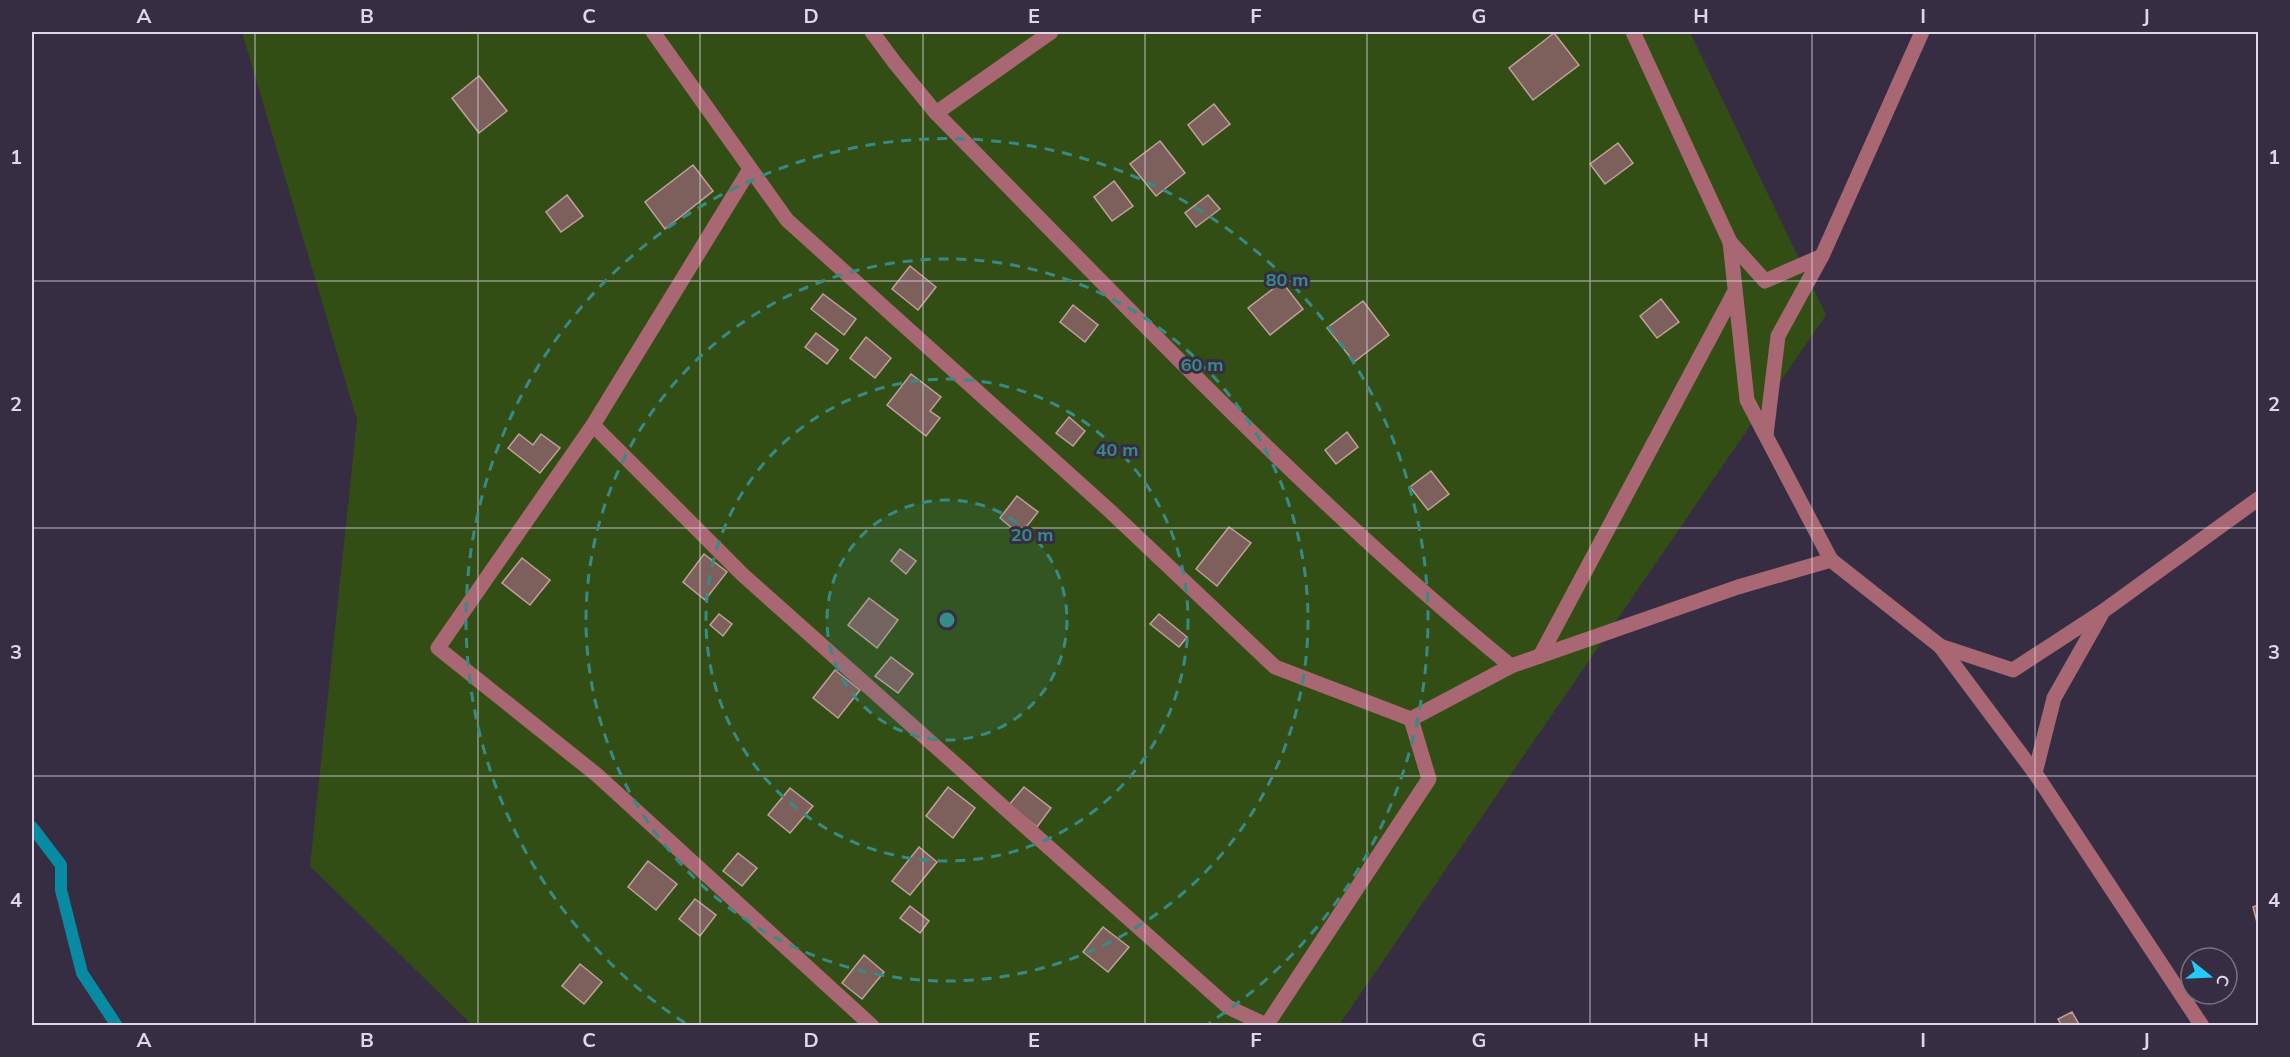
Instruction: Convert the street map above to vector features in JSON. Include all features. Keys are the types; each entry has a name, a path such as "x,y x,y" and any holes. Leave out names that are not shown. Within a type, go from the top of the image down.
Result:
{"lane":[{"path":"653,32 787,220 1110,511 1275,666 1411,719 1511,666 1738,587 1831,560"},
{"path":"872,32 936,113 1306,486 1449,615 1511,666"},
{"path":"936,113 1051,32"},
{"path":"1633,32 1730,242 1765,281 1822,256"},
{"path":"1766,435 1778,336 1822,256 1922,32"},
{"path":"750,169 594,425 438,648 597,775 872,1026"},
{"path":"1730,242 1747,400 1831,560 1940,646 2035,772 2202,1026"},
{"path":"1540,656 1735,291"},
{"path":"594,425 742,575 1228,1007 1266,1025 1430,779 1411,719"},
{"path":"1940,646 2013,670 2102,612 2259,499"},
{"path":"2035,772 2054,698 2102,612"}],"green space":[{"path":"242,32 1690,32 1826,315 1339,1025 472,1025 310,866 357,420"}],"building":[{"path":"1554,33 1579,65 1533,100 1509,68"},
{"path":"479,76 507,111 479,133 452,98"},
{"path":"1214,104 1230,124 1203,145 1188,125"},
{"path":"1160,141 1185,173 1156,196 1130,164"},
{"path":"1618,143 1633,163 1605,184 1590,164"},
{"path":"693,165 713,191 665,229 645,202"},
{"path":"1114,181 1133,206 1112,221 1094,197"},
{"path":"567,195 583,216 561,232 546,212"},
{"path":"1208,195 1220,209 1196,227 1185,213"},
{"path":"910,266 936,287 918,310 892,289"},
{"path":"1282,282 1303,309 1270,335 1248,308"},
{"path":"823,294 856,319 844,335 811,309"},
{"path":"1661,299 1679,322 1657,338 1640,316"},
{"path":"1363,301 1389,335 1354,362 1327,328"},
{"path":"1073,305 1098,325 1085,342 1060,322"},
{"path":"816,333 838,350 827,364 805,347"},
{"path":"866,337 891,358 875,378 850,358"},
{"path":"911,374 941,397 930,411 940,418 926,436 887,405"},
{"path":"1069,417 1085,431 1073,446 1056,433"},
{"path":"1347,432 1358,447 1336,464 1325,450"},
{"path":"519,434 533,445 541,434 560,448 540,473 508,448"},
{"path":"1431,471 1449,494 1428,510 1410,487"},
{"path":"1017,496 1038,512 1020,535 1000,518"},
{"path":"1229,527 1251,543 1217,586 1196,569"},
{"path":"900,549 916,561 906,574 891,561"},
{"path":"704,554 727,572 705,600 683,582"},
{"path":"522,558 550,580 530,605 502,583"},
{"path":"869,598 898,620 877,648 848,625"},
{"path":"719,614 732,624 723,636 710,625"},
{"path":"1159,614 1187,637 1179,647 1150,624"},
{"path":"891,657 913,674 898,693 875,676"},
{"path":"835,670 860,690 838,718 813,698"},
{"path":"948,787 975,808 953,838 926,816"},
{"path":"1024,787 1051,808 1037,827 1009,805"},
{"path":"790,788 813,806 790,833 768,815"},
{"path":"919,847 937,862 910,895 892,881"},
{"path":"738,853 757,868 742,886 723,871"},
{"path":"648,861 677,884 656,910 628,887"},
{"path":"695,899 716,915 700,936 679,919"},
{"path":"2258,905 2258,926 2253,907"},
{"path":"910,906 929,921 920,933 900,918"},
{"path":"1103,927 1129,947 1108,972 1083,952"},
{"path":"864,955 884,972 862,999 842,983"},
{"path":"580,964 602,982 584,1004 562,986"},
{"path":"2072,1012 2080,1026 2062,1026 2058,1019"}],"waterway":[{"path":"32,827 61,865 61,890 82,973 117,1026"}]}
